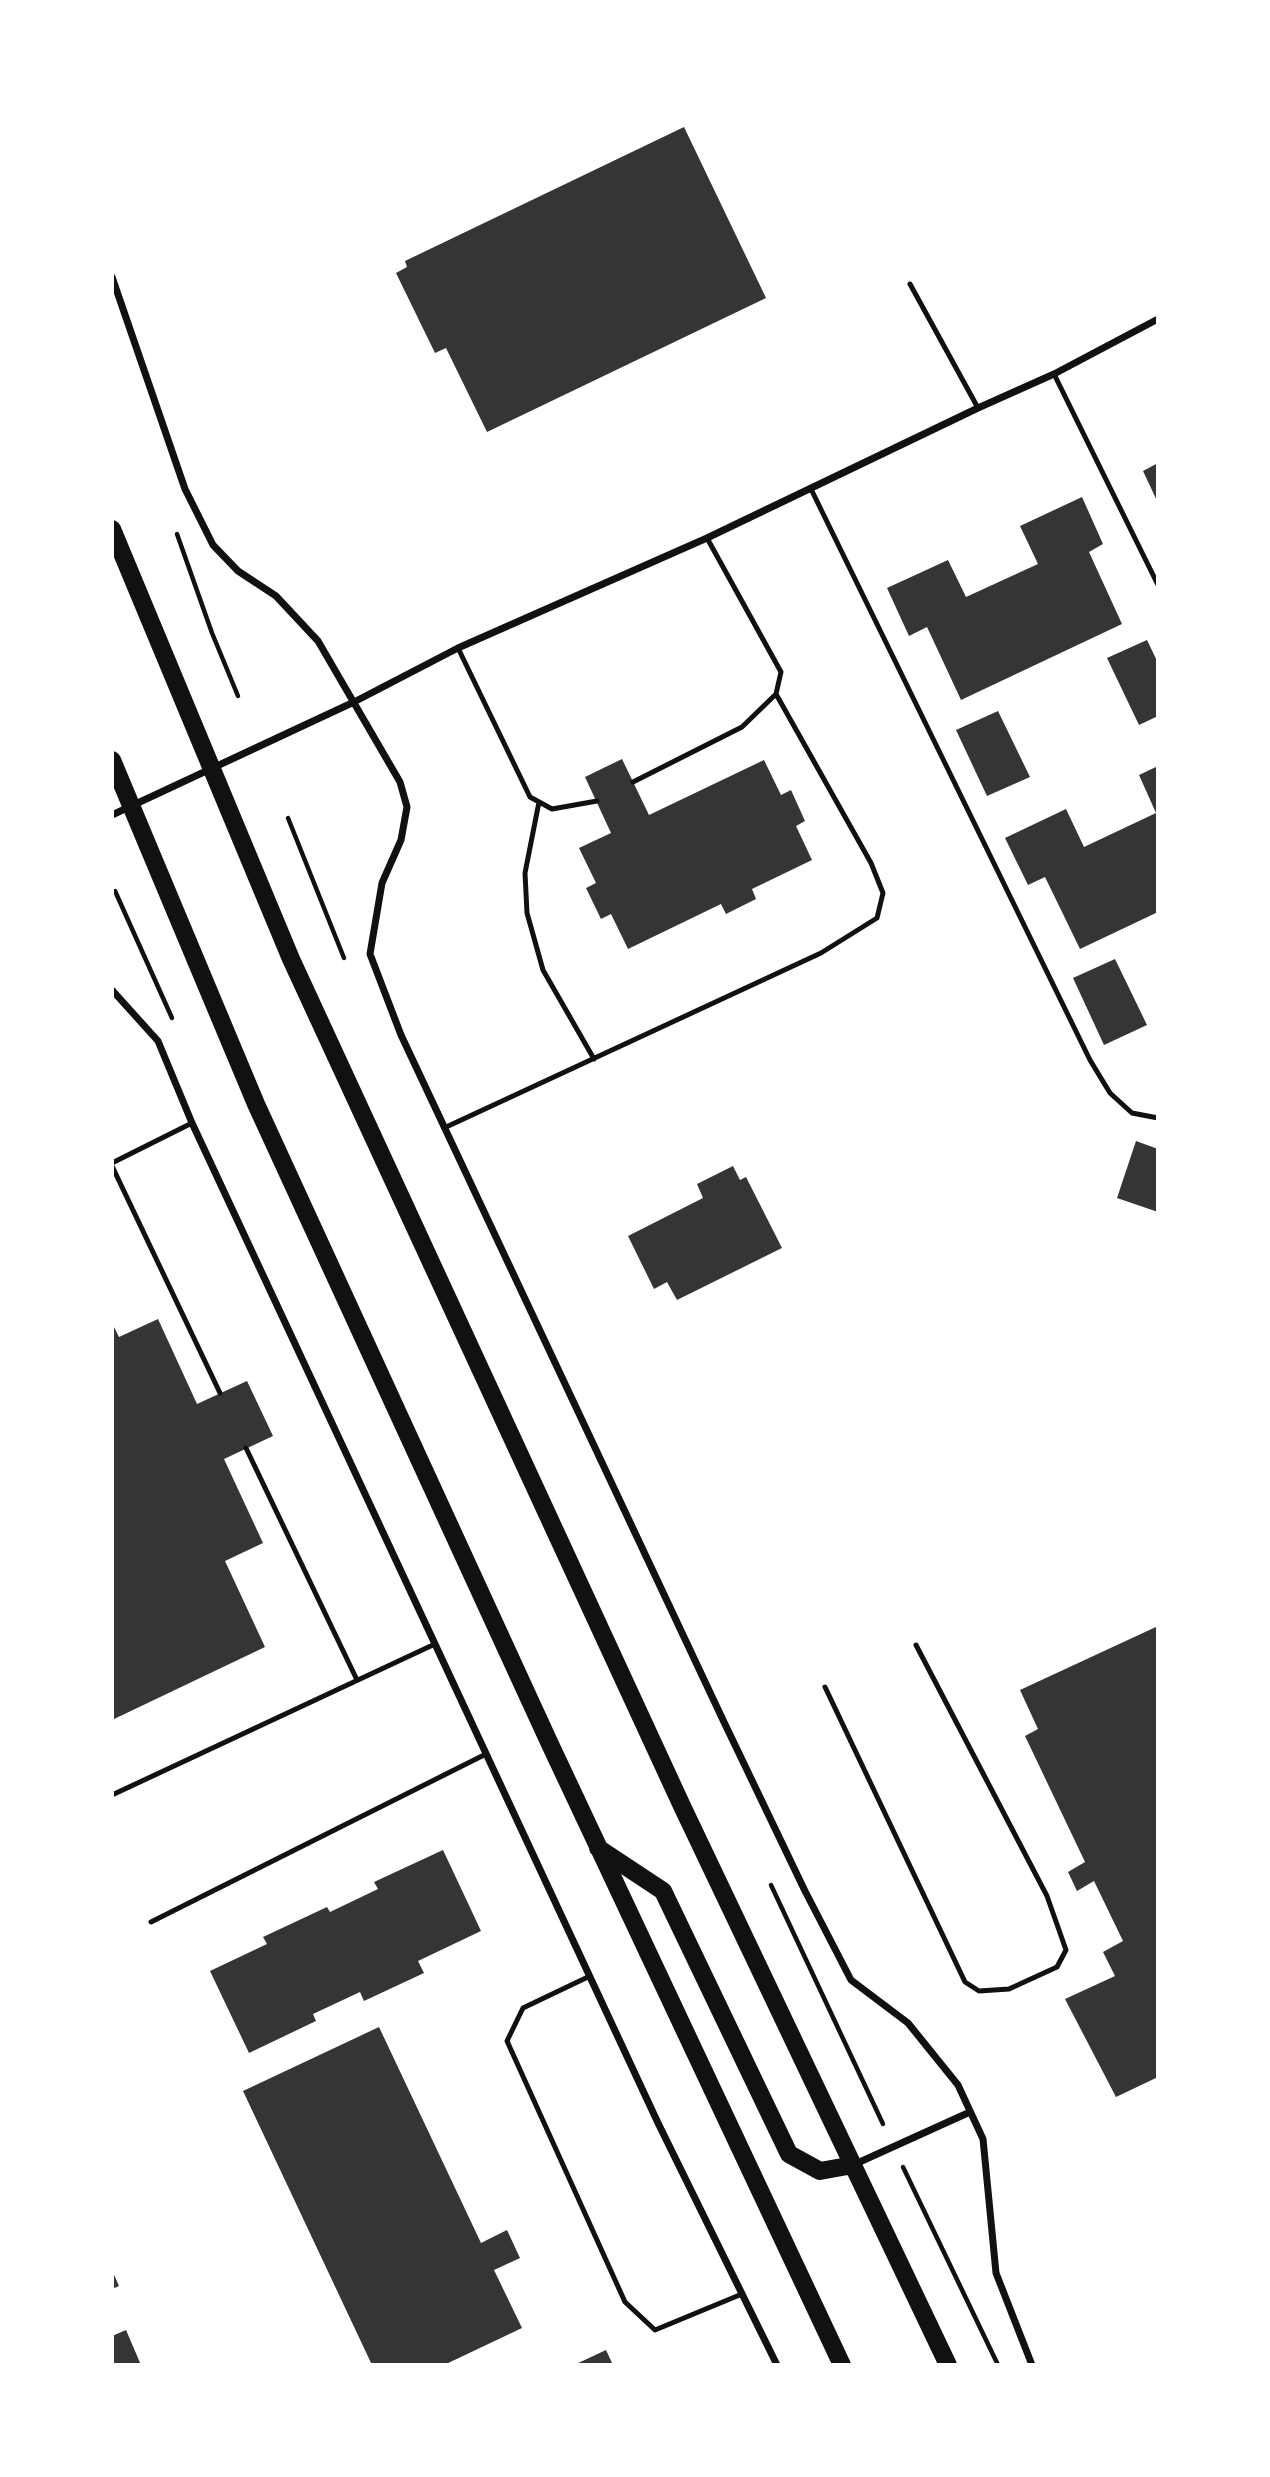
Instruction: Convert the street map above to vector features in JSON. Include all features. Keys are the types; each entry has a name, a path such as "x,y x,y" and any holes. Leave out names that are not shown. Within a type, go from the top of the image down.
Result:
{"main road":[{"path":"112,529 291,959 682,1807 948,2365"},
{"path":"112,760 256,1104 598,1848 842,2365"},
{"path":"598,1848 663,1891 789,2154 820,2171 853,2165"}],"street":[{"path":"112,277 186,489 213,545 239,571 276,596 313,636 400,782 407,807 401,840 382,883 370,954 401,1035 740,1757 851,1980 908,2023 958,2085 982,2139 996,2273 1032,2365"},
{"path":"112,815 354,702 458,648 707,538 1054,374 1158,319"},
{"path":"112,990 158,1041 192,1123 486,1754 777,2365"},
{"path":"853,2165 970,2112"}],"lane":[{"path":"910,284 978,408"},
{"path":"1054,374 1158,585"},
{"path":"811,489 1090,1060 1110,1093 1132,1113 1158,1118"},
{"path":"633,782 742,727 776,694 781,672 707,538"},
{"path":"458,648 530,797 552,809 597,802"},
{"path":"444,1128 821,953 877,918 883,893 871,863 776,694"},
{"path":"539,802 525,873 527,913 543,970 594,1059"},
{"path":"192,1123 112,1164 220,1393"},
{"path":"246,1448 357,1680"},
{"path":"112,1795 435,1644"},
{"path":"825,1687 965,1982 979,1991 1009,1989 1057,1967 1066,1950 1047,1896 916,1645"},
{"path":"151,1922 486,1754"},
{"path":"590,1976 523,2008 507,2041 625,2302 655,2330 742,2294"}],"building":[{"path":"684,127 766,298 487,432 446,348 435,353 396,273 407,267 405,261"},
{"path":"1158,463 1158,503 1143,471"},
{"path":"1082,497 1103,544 1089,552 1122,624 961,700 927,627 909,636 887,588 948,560 966,597 1038,564 1020,526"},
{"path":"1147,640 1158,663 1158,716 1139,725 1107,658"},
{"path":"998,711 1030,777 987,796 956,730"},
{"path":"622,759 649,815 764,760 781,795 791,790 805,821 796,826 812,860 752,889 756,899 726,914 721,904 628,949 611,914 601,919 586,888 596,883 579,848 611,833 585,777"},
{"path":"1158,766 1158,912 1080,949 1045,877 1028,885 1005,838 1066,809 1084,847 1156,813 1139,775"},
{"path":"1115,959 1147,1025 1104,1045 1073,978"},
{"path":"1136,1141 1158,1149 1158,1212 1117,1198"},
{"path":"733,1166 740,1180 746,1177 782,1248 677,1300 667,1282 654,1289 628,1236 703,1198 697,1184"},
{"path":"158,1319 197,1404 247,1381 273,1436 224,1459 263,1543 225,1561 265,1647 112,1720 112,1323 119,1337"},
{"path":"1158,1626 1158,2077 1116,2097 1065,1999 1115,1976 1103,1952 1123,1941 1094,1881 1077,1891 1068,1872 1085,1862 1025,1736 1038,1729 1020,1690"},
{"path":"443,1850 481,1931 418,1961 424,1973 364,2001 360,1992 313,2014 316,2021 249,2053 210,1971 267,1944 263,1937 327,1907 330,1912 378,1889 374,1882"},
{"path":"379,2027 481,2243 507,2230 520,2258 494,2270 522,2328 444,2365 372,2365 243,2091"},
{"path":"112,2270 119,2286 112,2289"},
{"path":"126,2330 141,2365 112,2365 112,2336"},
{"path":"606,2350 613,2365 574,2365"}]}
